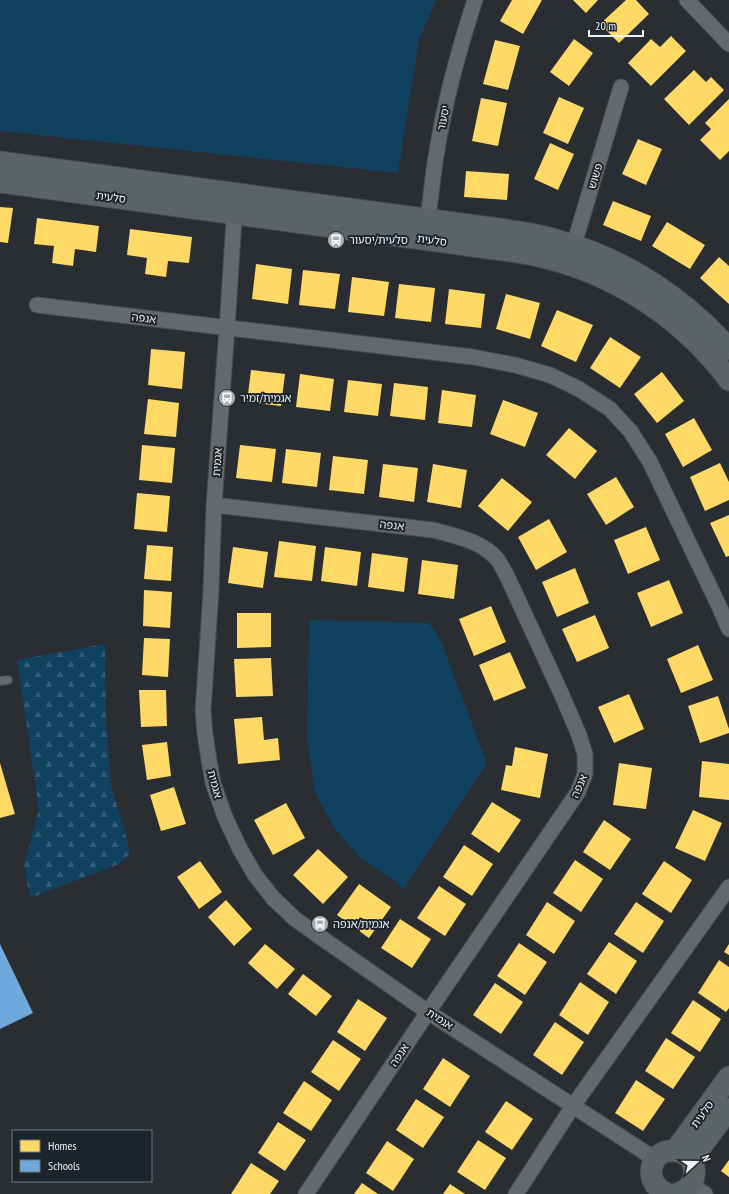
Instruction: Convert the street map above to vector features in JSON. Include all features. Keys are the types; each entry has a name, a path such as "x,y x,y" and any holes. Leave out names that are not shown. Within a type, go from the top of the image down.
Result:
{"street":[{"name":"יסעור","path":"426,229 437,151 450,87 464,32 475,0"},
{"path":"687,0 729,44"},
{"name":"פשוש","path":"571,255 621,87"},
{"name":"סלעית","path":"0,162 235,204"},
{"name":"סלעית","path":"0,182 235,204 426,229 533,234 560,241 585,270 618,285 650,304 677,324 701,347 729,380"},
{"name":"אגמית","path":"235,204 214,505 211,591 203,711 209,760 214,783 225,817 240,849 255,875 273,898 295,919 428,1012 655,1159"},
{"name":"סלעית","path":"571,255 592,252 627,268 660,288 689,309 715,333 729,349"},
{"name":"אנפה","path":"37,305 480,358 515,365 550,375 579,389 610,409 632,432 654,469 729,630"},
{"name":"אנפה","path":"214,505 433,530 460,537 480,545 497,560 507,576 561,693 579,735 585,754 585,774 578,792 306,1194"},
{"path":"516,1194 573,1106 729,887"},
{"name":"סלעית","path":"683,1155 729,1077"},
{"name":"סלעית","path":"683,1155 729,1109"},
{"path":"657,1191 652,1178 652,1165 655,1159 664,1152 683,1155 694,1166 695,1172 691,1191"}],"green space":[{"path":"0,0 436,0 419,40 398,173 0,131"},
{"path":"309,620 429,623 440,639 487,763 404,888 360,858 333,826 315,792 307,738"},
{"path":"105,644 106,718 111,786 130,854 119,864 30,898 24,865 39,809 17,660"}],"building: Homes":[{"path":"512,0 542,0 523,34 500,21"},
{"path":"573,0 598,0 586,13"},
{"path":"626,0 636,0 649,14 619,43 600,24"},
{"path":"671,36 686,51 651,86 628,63 651,39 660,47"},
{"path":"574,39 593,53 569,86 550,72"},
{"path":"495,40 520,46 508,90 483,84"},
{"path":"694,70 706,82 711,77 724,90 689,125 664,99"},
{"path":"559,97 584,108 568,144 543,133"},
{"path":"481,98 507,103 498,146 472,141"},
{"path":"729,99 729,151 720,160 700,140 711,129 705,123"},
{"path":"638,139 662,149 646,185 622,174"},
{"path":"550,143 574,154 558,190 534,179"},
{"path":"466,171 509,174 507,200 464,197"},
{"path":"613,201 651,216 641,241 603,225"},
{"path":"0,207 13,208 8,243 0,242"},
{"path":"37,218 99,226 96,252 75,249 73,266 52,263 54,246 34,244"},
{"path":"667,222 705,245 690,269 652,246"},
{"path":"130,229 192,237 189,263 168,261 166,277 145,274 147,258 127,255"},
{"path":"719,257 729,266 729,304 700,278"},
{"path":"256,264 292,269 288,304 252,299"},
{"path":"303,270 340,274 335,309 299,305"},
{"path":"352,277 389,282 384,316 348,312"},
{"path":"399,284 435,288 431,322 395,318"},
{"path":"449,289 485,294 481,328 445,324"},
{"path":"506,294 540,303 530,339 496,329"},
{"path":"557,310 593,325 576,362 541,346"},
{"path":"610,337 641,357 620,388 590,368"},
{"path":"151,349 185,352 182,389 148,385"},
{"path":"251,370 285,374 281,406 247,402"},
{"path":"662,372 684,401 657,423 634,394"},
{"path":"300,374 334,379 330,411 296,407"},
{"path":"348,380 382,384 378,416 344,412"},
{"path":"394,383 428,387 425,420 390,416"},
{"path":"442,390 476,395 472,427 438,423"},
{"path":"148,399 179,403 176,437 144,434"},
{"path":"503,400 538,413 525,447 490,434"},
{"path":"694,418 712,450 683,467 665,434"},
{"path":"569,428 597,451 575,479 546,455"},
{"path":"142,445 175,448 172,483 139,480"},
{"path":"240,445 276,449 272,482 236,478"},
{"path":"286,449 321,453 317,487 282,483"},
{"path":"333,456 368,460 364,494 329,490"},
{"path":"720,463 729,482 729,500 705,511 690,477"},
{"path":"383,464 418,468 414,502 379,497"},
{"path":"433,464 467,470 461,508 427,502"},
{"path":"616,477 634,507 606,525 587,494"},
{"path":"502,478 532,502 508,531 478,506"},
{"path":"137,493 170,496 167,532 134,529"},
{"path":"729,515 729,556 726,557 710,523"},
{"path":"549,519 567,552 536,570 518,537"},
{"path":"646,527 660,560 628,574 614,540"},
{"path":"279,541 316,546 312,581 274,577"},
{"path":"147,545 173,547 171,581 144,579"},
{"path":"233,547 268,552 263,588 228,583"},
{"path":"325,547 361,552 357,586 321,581"},
{"path":"372,553 408,558 404,592 368,587"},
{"path":"422,560 458,565 454,599 418,594"},
{"path":"575,568 589,603 557,617 542,582"},
{"path":"669,580 683,613 651,627 637,593"},
{"path":"144,590 172,592 170,628 143,626"},
{"path":"491,606 506,642 474,656 459,619"},
{"path":"237,613 271,613 271,647 237,648"},
{"path":"595,615 609,648 577,662 562,629"},
{"path":"144,638 170,639 168,677 142,675"},
{"path":"698,645 713,680 681,693 667,659"},
{"path":"510,652 526,688 494,701 479,665"},
{"path":"271,658 273,696 236,697 234,659"},
{"path":"139,690 166,690 167,726 141,727"},
{"path":"629,694 644,729 614,743 598,707"},
{"path":"718,696 729,733 700,743 688,706"},
{"path":"262,717 264,740 278,738 280,760 238,764 234,719"},
{"path":"167,742 171,776 147,780 142,745"},
{"path":"515,747 548,754 540,798 501,790 506,765 512,766"},
{"path":"702,761 729,764 729,800 699,797"},
{"path":"0,763 15,814 0,818"},
{"path":"619,763 652,768 646,809 613,805"},
{"path":"174,787 186,824 161,831 150,795"},
{"path":"492,802 521,820 499,853 471,834"},
{"path":"286,803 305,838 273,855 254,820"},
{"path":"693,810 722,823 705,861 675,848"},
{"path":"604,820 631,839 610,870 583,852"},
{"path":"464,845 493,864 472,896 443,877"},
{"path":"318,849 348,877 323,904 293,875"},
{"path":"575,860 603,879 581,912 553,893"},
{"path":"200,861 222,892 199,909 177,877"},
{"path":"664,861 692,880 671,913 642,894"},
{"path":"359,884 391,907 369,938 337,915"},
{"path":"439,886 466,904 445,936 417,918"},
{"path":"226,900 252,929 234,946 208,917"},
{"path":"547,902 575,921 554,954 526,935"},
{"path":"636,902 664,921 643,953 614,934"},
{"path":"400,919 431,939 412,968 381,948"},
{"path":"609,942 637,961 616,994 587,974"},
{"path":"519,943 547,962 525,995 497,976"},
{"path":"265,944 295,969 277,989 248,963"},
{"path":"729,944 729,955 724,952"},
{"path":"719,960 729,967 729,1008 726,1012 698,993"},
{"path":"303,974 332,996 316,1016 288,994"},
{"path":"580,982 609,1002 588,1035 559,1015"},
{"path":"495,983 523,1002 501,1034 473,1015"},
{"path":"358,999 387,1018 365,1051 337,1032"},
{"path":"693,1000 721,1019 700,1052 671,1033"},
{"path":"555,1022 584,1042 562,1075 533,1055"},
{"path":"666,1038 695,1057 673,1089 645,1071"},
{"path":"333,1040 361,1059 339,1091 311,1072"},
{"path":"443,1058 470,1076 450,1107 423,1089"},
{"path":"636,1080 665,1099 643,1131 615,1113"},
{"path":"304,1081 332,1100 311,1131 283,1113"},
{"path":"416,1099 444,1117 423,1148 396,1130"},
{"path":"506,1101 533,1119 512,1150 485,1132"},
{"path":"278,1122 306,1140 285,1171 258,1153"},
{"path":"478,1140 506,1158 485,1190 457,1172"},
{"path":"387,1141 414,1159 393,1191 366,1173"},
{"path":"729,1160 729,1177 721,1171"},
{"path":"251,1163 279,1181 270,1194 231,1194"},
{"path":"362,1183 378,1194 354,1194"},
{"path":"450,1184 465,1194 443,1194"}],"building: Schools":[{"path":"0,944 33,1013 0,1029"}],"place":[{"name":"סלעית/יסעור","path":"336,240"},
{"name":"אגמית/זמיר","path":"227,398"},
{"name":"אגמית/אנפה","path":"320,924"}]}
